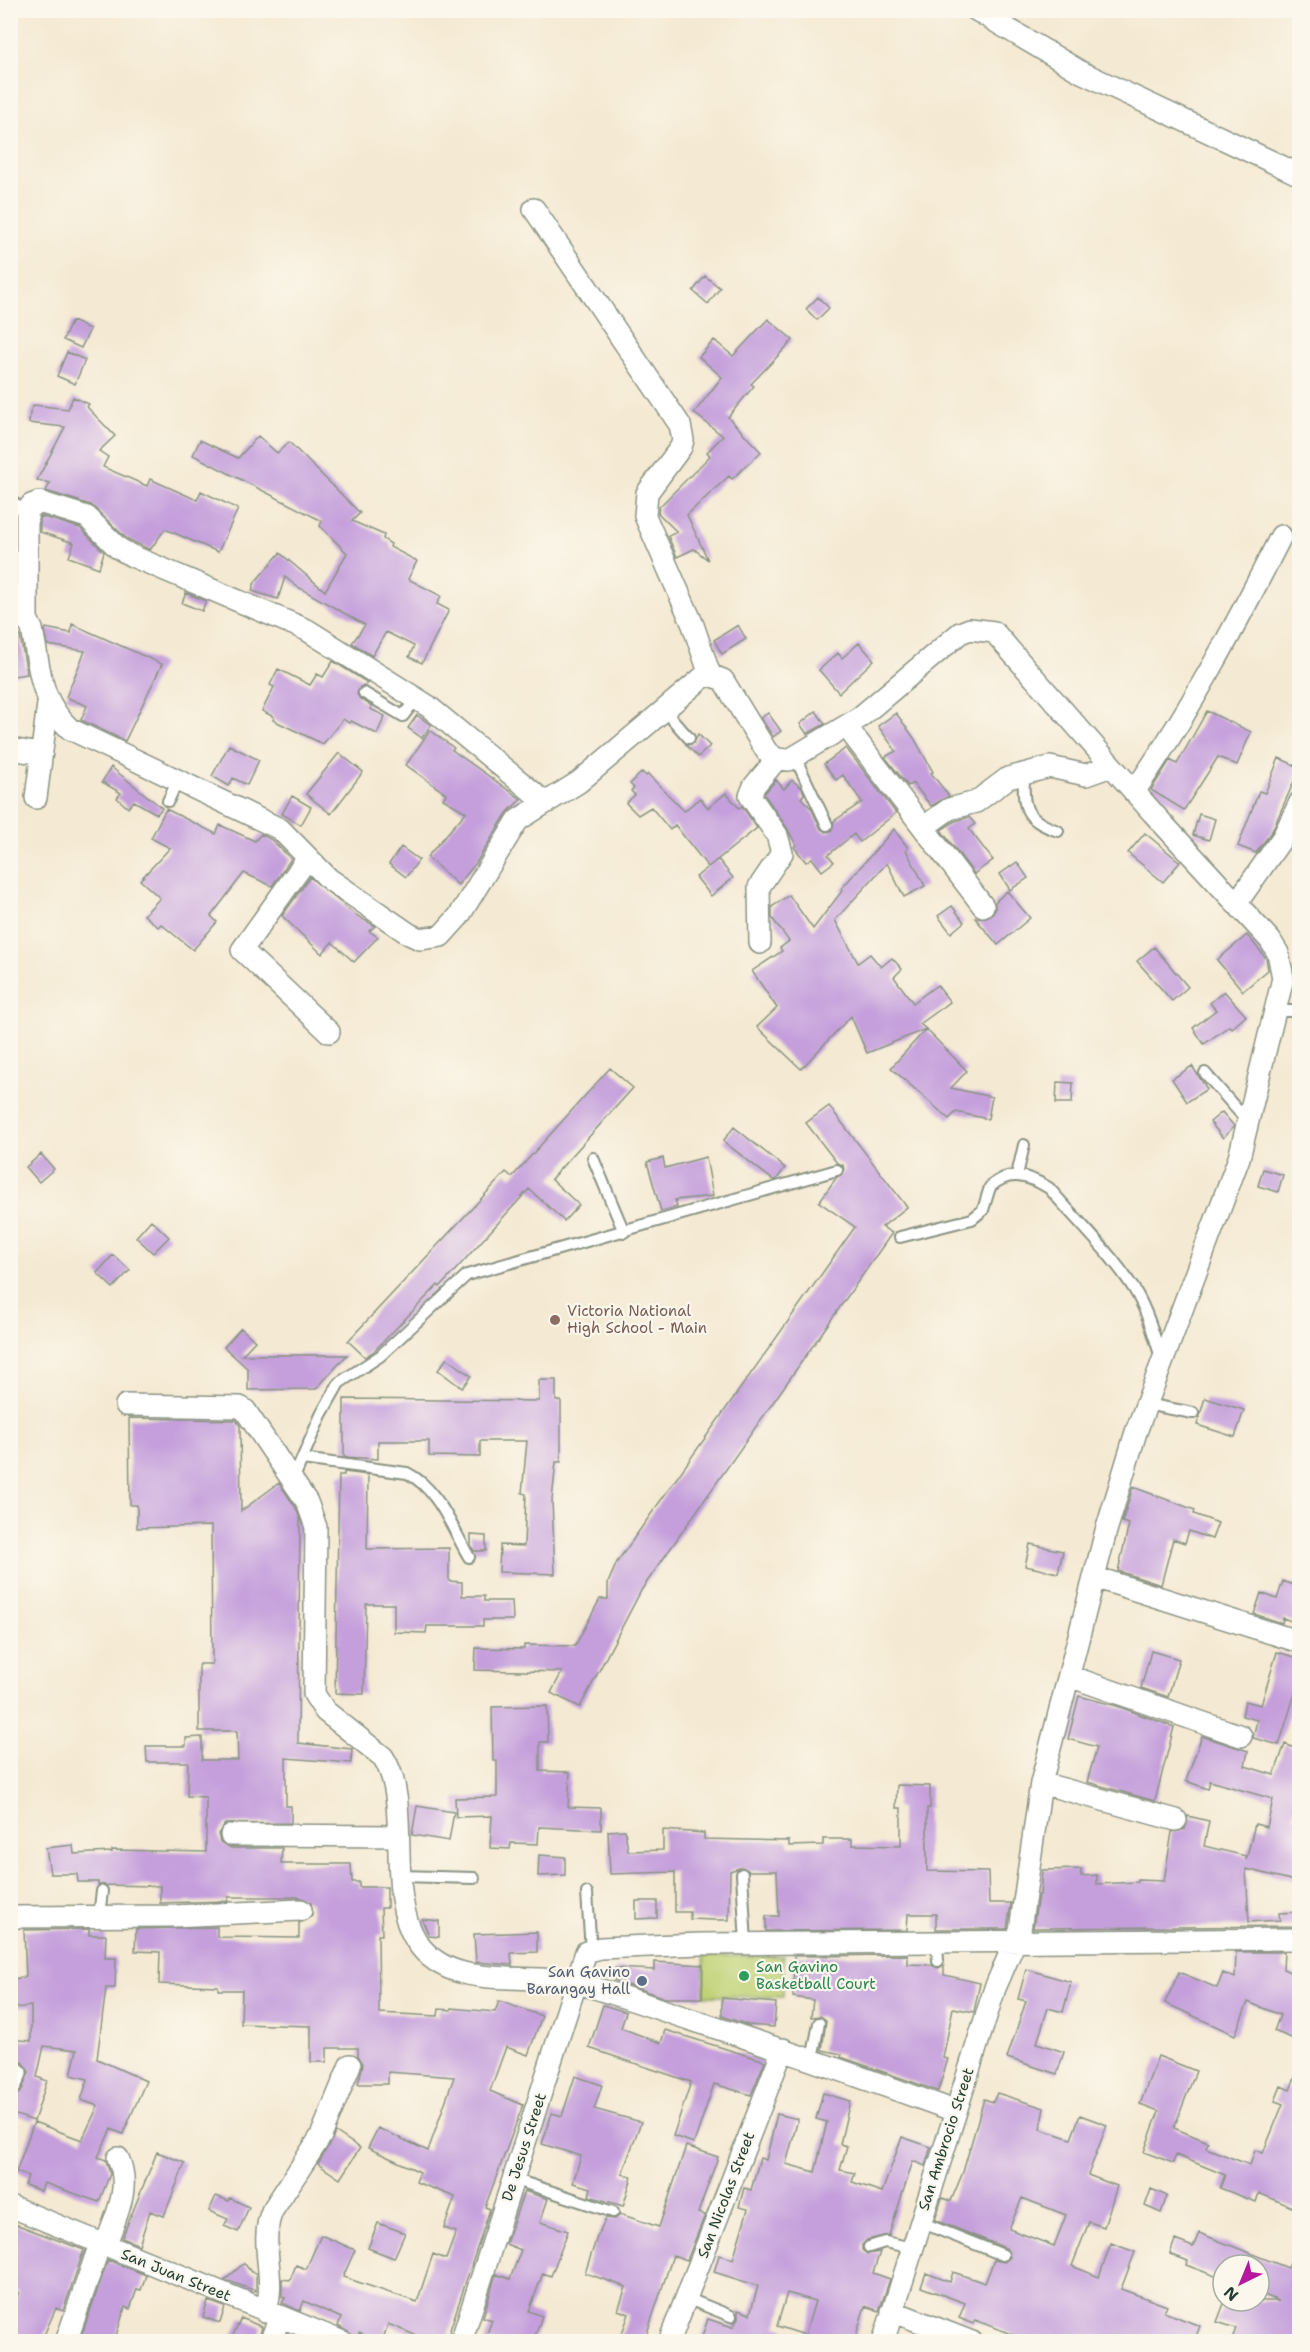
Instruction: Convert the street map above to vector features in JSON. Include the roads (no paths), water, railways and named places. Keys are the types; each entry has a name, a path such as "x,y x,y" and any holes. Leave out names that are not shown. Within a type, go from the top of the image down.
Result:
{"street":[{"path":"976,10 1081,72 1299,175"},
{"path":"534,209 680,425 683,434 681,447 647,493 645,516 693,625 710,675"},
{"path":"36,798 48,704 32,629 19,613 27,513 31,505 39,501 87,517 125,553 285,619 453,724 546,803"},
{"path":"1134,792 1171,739 1218,660 1281,536"},
{"name":"San Ambrocio Street","path":"760,943 759,887 782,853 777,835 750,796 754,786 786,758 846,726 960,633 981,629 994,632 1002,640 1134,792 1236,904 1278,953 1283,978 1239,1158 1146,1404 1124,1469 1094,1577 1041,1783 1017,1941 995,1988 883,2342"},
{"path":"48,704 57,717 70,729 280,829 291,838 307,860 329,879 409,934 420,939 441,936 459,916 518,820 579,782 702,678 710,675 723,680 767,752 786,758"},
{"path":"846,726 983,906"},
{"path":"10,749 41,754"},
{"path":"924,827 939,815 976,802 999,783 1024,772 1050,767 1086,775 1112,766"},
{"path":"1236,904 1277,847 1299,802"},
{"path":"307,860 242,950 329,1032"},
{"path":"126,1405 240,1407 307,1502 317,1539 314,1694 325,1711 383,1757 388,1765 394,1789 401,1876 409,1929 418,1943 437,1963 457,1972 476,1975 536,1977 576,1983 783,2049 955,2111"},
{"path":"1094,1577 1299,1642"},
{"path":"1069,1676 1241,1736"},
{"path":"1041,1783 1176,1820"},
{"path":"231,1835 398,1836"},
{"path":"10,1920 10,1917 301,1910"},
{"path":"588,1951 746,1944 937,1952 1017,1941 1299,1939"},
{"name":"De Jesus Street","path":"461,2342 588,1951"},
{"name":"San Nicolas Street","path":"669,2342 783,2049"},
{"path":"270,2342 272,2291 266,2225 272,2211 321,2136 350,2065"},
{"path":"66,2342 123,2193 125,2180 118,2158"},
{"name":"San Juan Street","path":"10,2206 272,2315 341,2341"},
{"path":"892,2310 972,2342"}],"lane":[{"path":"10,500 27,513"},
{"path":"364,693 403,716 416,699"},
{"path":"665,711 689,738"},
{"path":"786,758 827,825"},
{"path":"1024,772 1023,800 1029,816 1043,826 1058,831"},
{"path":"168,801 178,780"},
{"path":"1276,1011 1299,1011"},
{"path":"1205,1072 1248,1122"},
{"path":"1017,1175 1024,1145"},
{"path":"593,1158 624,1232"},
{"path":"293,1480 321,1415 339,1383 380,1356 467,1275 837,1170"},
{"path":"900,1236 972,1219 983,1210 990,1187 1009,1175 1035,1179 1049,1188 1135,1290 1150,1323 1162,1362"},
{"path":"1146,1404 1193,1413"},
{"path":"302,1459 407,1473 418,1478 430,1490 469,1557"},
{"path":"742,1874 746,1944"},
{"path":"401,1876 474,1878"},
{"path":"99,1916 102,1891"},
{"path":"587,1893 588,1951"},
{"path":"813,2060 819,2024"},
{"path":"513,2179 614,2212"},
{"path":"920,2222 1003,2254"},
{"path":"869,2247 885,2241 912,2248"},
{"path":"686,2298 731,2316"}],"place":[{"name":"Victoria National High School - Main","path":"555,1320"},
{"name":"San Gavino Basketball Court","path":"744,1976"},
{"name":"San Gavino Barangay Hall","path":"642,1981"}]}
